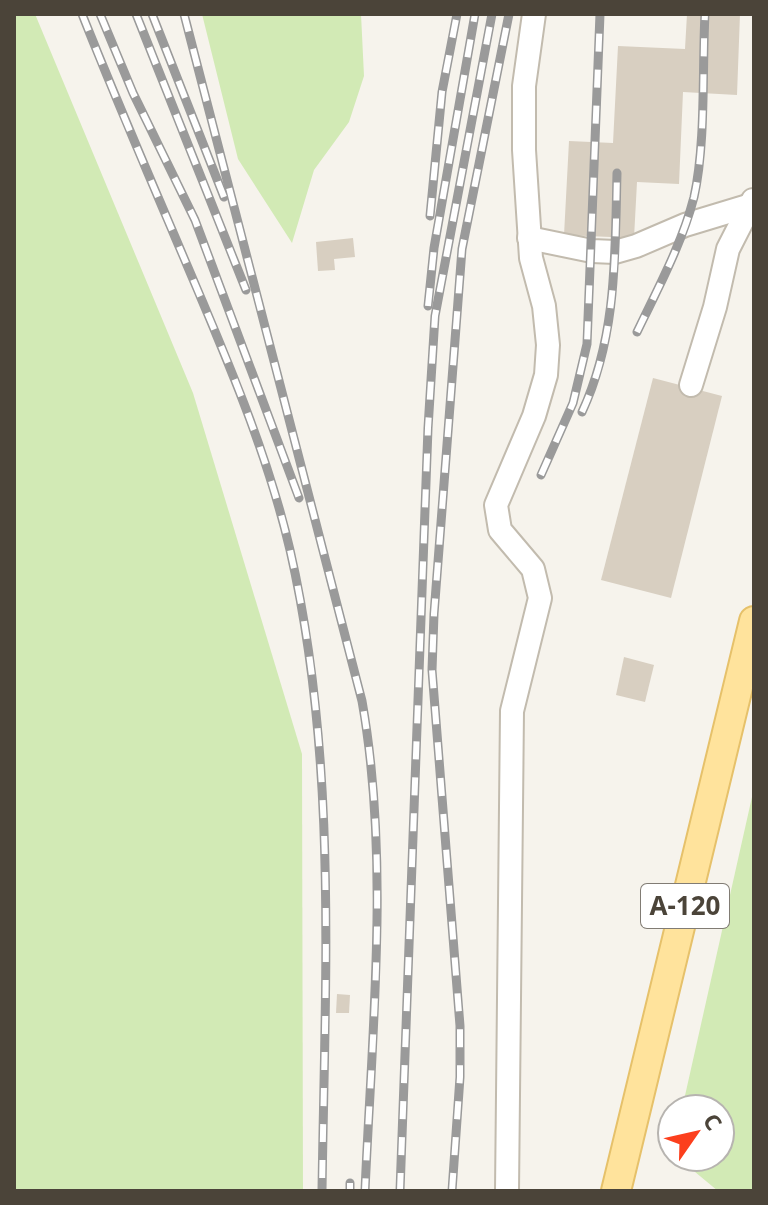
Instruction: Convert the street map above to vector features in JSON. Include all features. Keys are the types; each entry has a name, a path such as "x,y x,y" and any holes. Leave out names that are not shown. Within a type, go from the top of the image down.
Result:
{"main road":[{"name":"А-120","path":"616,1191 754,621"}],"lane":[{"path":"507,1191 512,711 540,598 533,569 500,530 496,505 534,416 546,375 548,345 544,306 531,258 524,150 524,86 534,14"},
{"path":"529,238 592,251 615,252 752,202"},
{"path":"691,385 715,307 728,249 752,202"}],"green space":[{"path":"14,14 35,14 193,393 302,754 303,1191 14,1191"},
{"path":"202,14 361,14 364,76 349,122 314,170 292,243 238,159"},
{"path":"754,788 754,1191 718,1191 696,1173 736,1173 736,1093 686,1093"}],"building":[{"path":"687,14 740,14 737,95 683,92 679,184 637,182 634,238 564,235 569,141 613,143 618,46 685,49"},
{"path":"353,238 355,257 334,259 335,270 318,271 316,242"},
{"path":"653,378 722,396 671,598 601,580"},
{"path":"624,657 654,665 645,702 616,695"},
{"path":"337,994 350,995 349,1013 336,1013"}],"railway":[{"path":"82,14 237,387 272,484 290,550 316,709 322,789 326,950 322,1191"},
{"path":"100,14 133,93 195,220 299,498"},
{"path":"136,14 246,290"},
{"path":"152,14 224,197"},
{"path":"184,14 362,701 370,761 377,883 375,1007 365,1191"},
{"path":"430,216 442,92 457,14"},
{"path":"428,306 434,248 475,14"},
{"path":"400,1191 428,428 435,316 492,14"},
{"path":"452,1191 460,1077 460,1026 432,670 434,614 462,249 509,14"},
{"path":"541,475 573,403 587,344 600,14"},
{"path":"637,332 676,249 694,197 702,130 705,14"},
{"path":"582,412 602,355 608,325 614,265 617,173"},
{"path":"350,1183 350,1191"}]}
